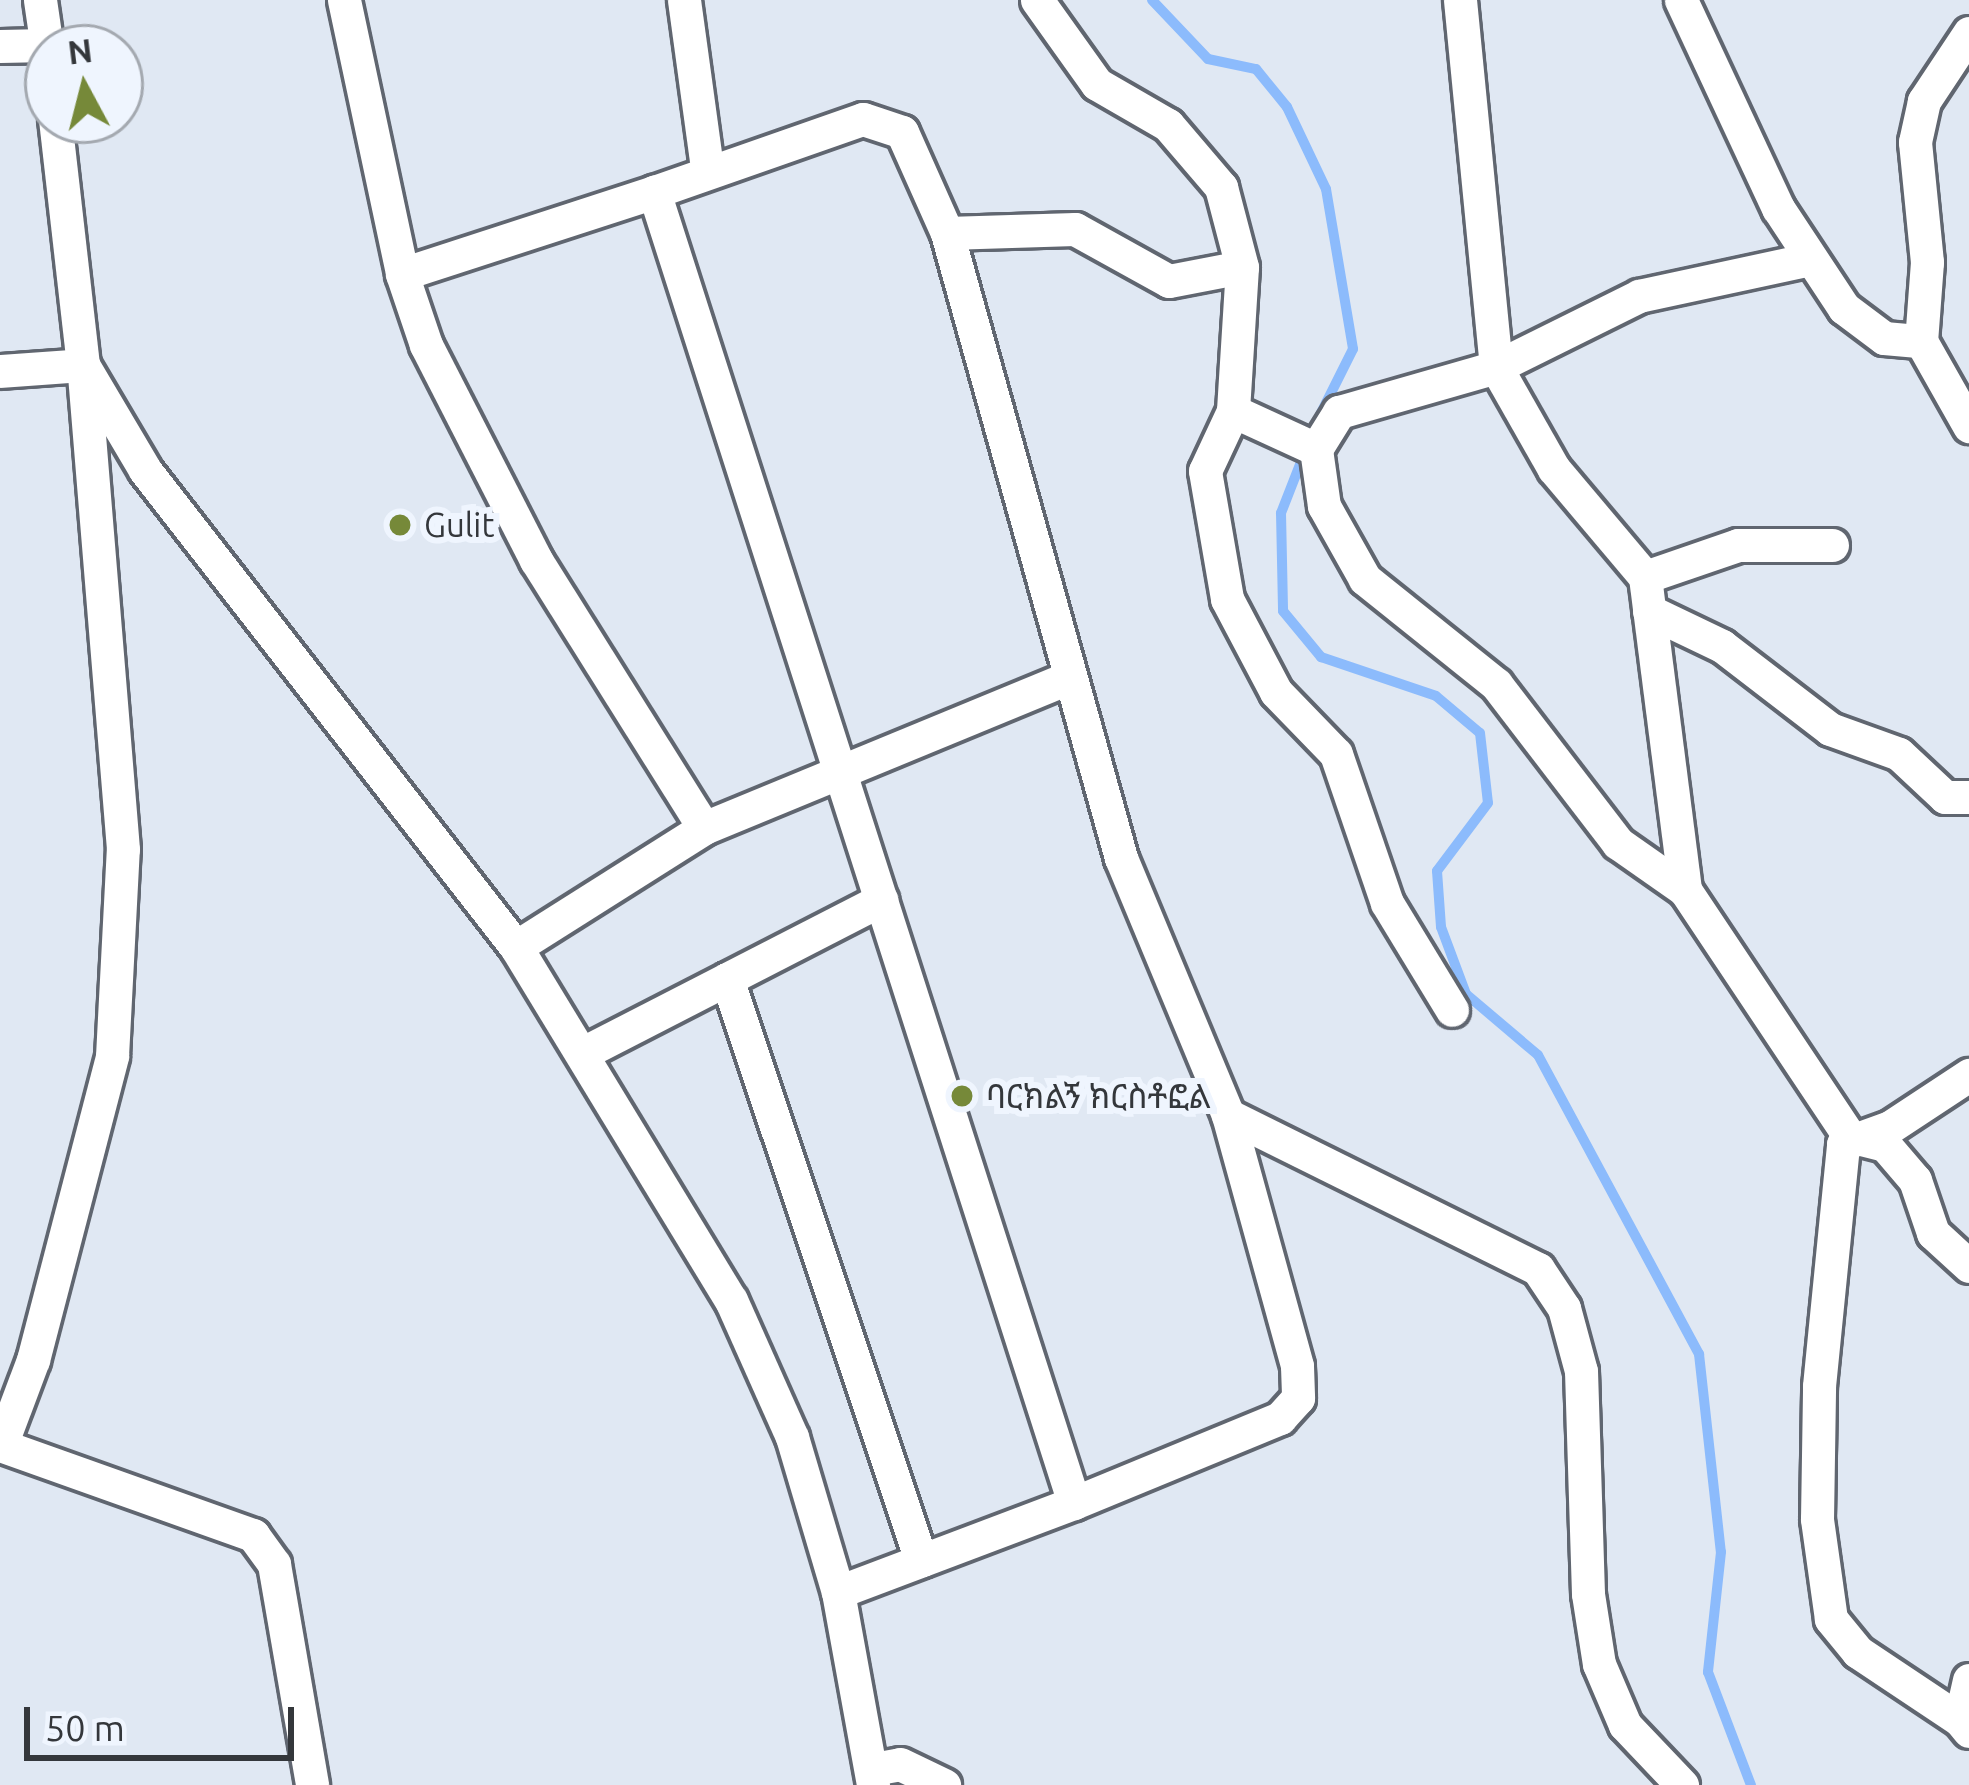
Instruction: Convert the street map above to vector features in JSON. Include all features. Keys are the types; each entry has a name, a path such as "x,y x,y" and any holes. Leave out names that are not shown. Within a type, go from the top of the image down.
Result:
{"street":[{"path":"344,0 402,274 426,345 536,560 704,828"},
{"path":"684,0 707,168"},
{"path":"1037,0 1097,84 1197,154 1221,187 1241,267 1233,411 1205,471 1227,599 1276,692 1336,754 1387,903 1452,1010"},
{"path":"1460,0 1468,159 1496,367 1528,434 1647,594 1760,670 1830,729 1899,754 1945,797 1969,797"},
{"path":"1681,0 1810,259 1844,308 1884,338 1921,340"},
{"path":"1969,33 1924,101 1915,142 1927,262 1921,340 1969,426"},
{"path":"402,274 654,192 707,168 885,120 902,132 946,233 1121,858 1228,1114 1298,1399 1280,1418 1178,1468 838,1592"},
{"path":"59,144 83,365 123,849 112,1056 33,1360 0,1445 253,1535 274,1564 312,1785"},
{"path":"654,192 835,770 1074,1503"},
{"path":"946,233 1075,229 1169,281 1241,267"},
{"path":"1810,259 1639,296 1496,367 1339,412 1316,449 1324,506 1365,579 1496,684 1618,843 1684,890 1849,1136 1885,1145 1915,1180 1934,1233 1969,1266"},
{"path":"0,370 83,365"},
{"path":"83,365 145,470 516,947 587,1051 731,1300 792,1437 838,1592 873,1777 900,1764 944,1785"},
{"path":"1233,411 1316,449"},
{"path":"1647,594 1738,545 1832,545"},
{"path":"1647,594 1684,890"},
{"path":"516,947 704,828 835,770 1068,679"},
{"path":"587,1051 881,900"},
{"path":"727,979 922,1560"},
{"path":"1849,1136 1890,1127 1969,1075"},
{"path":"1228,1114 1538,1269 1564,1309 1581,1371 1599,1664 1625,1724 1682,1785"},
{"path":"1849,1136 1834,1169 1819,1386 1822,1585 1831,1619 1858,1652 1965,1726 1969,1680"}],"waterway":[{"path":"1152,0 1208,59 1256,69 1287,107 1326,189 1353,349 1320,415"},
{"path":"1306,449 1281,513 1283,611 1321,657 1436,696 1480,733 1488,803 1437,871 1441,927 1466,994 1538,1055 1699,1354 1721,1552 1708,1672 1751,1785"}],"place":[{"name":"Gulit","path":"400,525"},
{"name":"ባርክልኝ ክርስቶፎል","path":"962,1096"}]}
